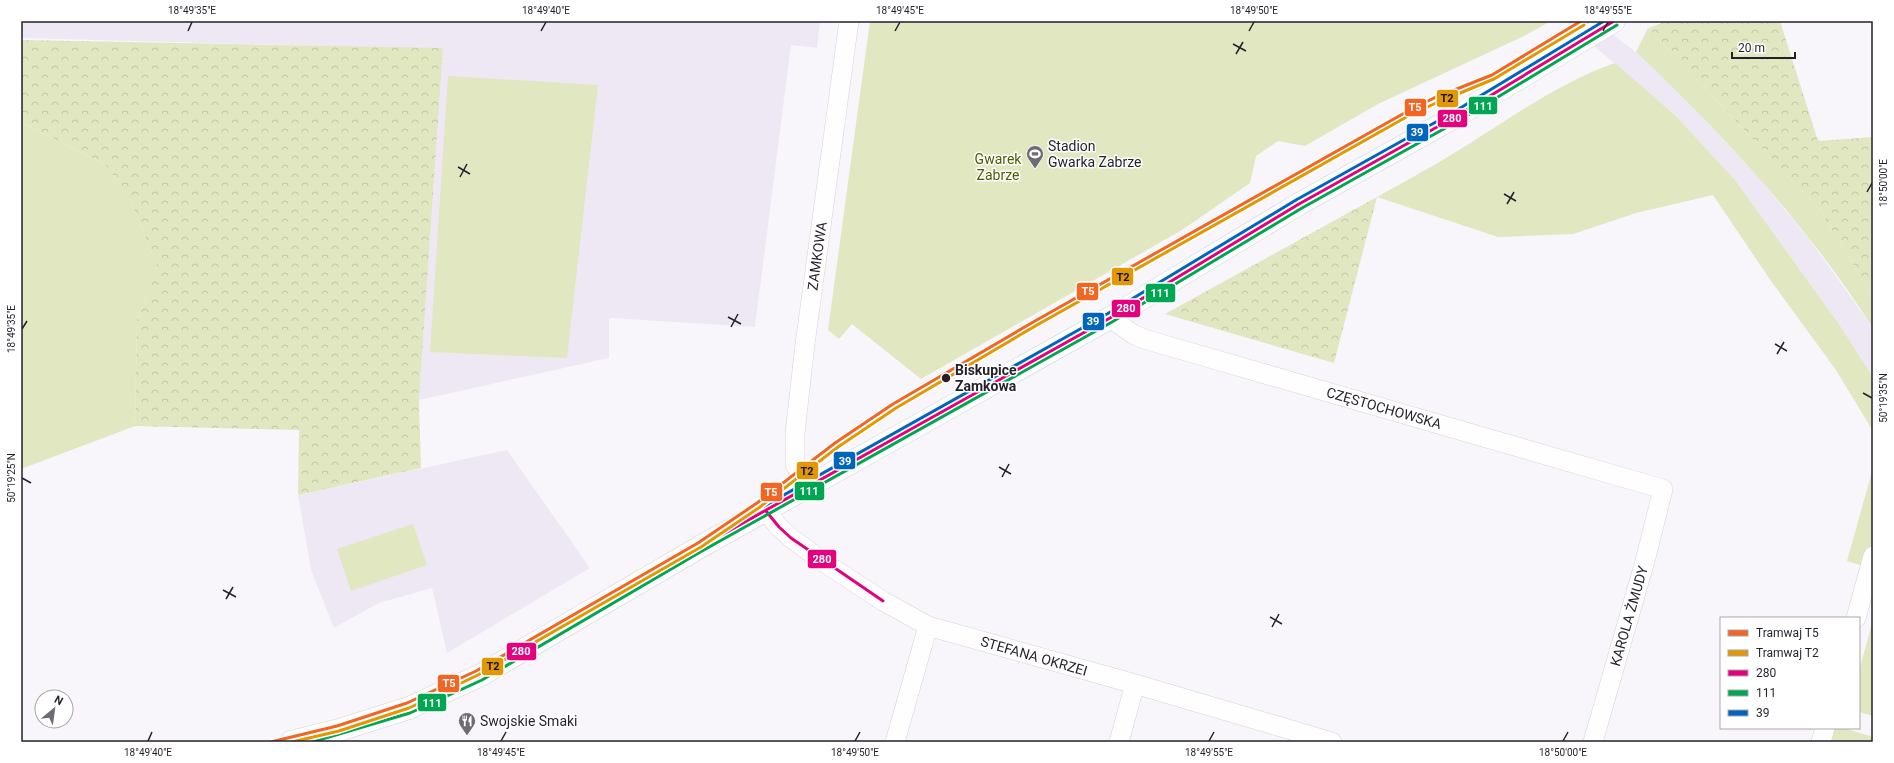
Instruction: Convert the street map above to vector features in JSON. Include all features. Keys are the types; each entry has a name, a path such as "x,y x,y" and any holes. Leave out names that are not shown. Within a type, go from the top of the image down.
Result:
{"street":[{"name":"ZAMKOWA","path":"807,488 795,464 795,433 806,336 848,21"},
{"path":"291,742 339,730 409,708 445,693 479,676 700,547 1110,318 1299,204 1455,117 1574,47 1614,21"},
{"name":"CZĘSTOCHOWSKA","path":"1110,318 1133,334 1144,339 1663,489"},
{"name":"KAROLA ŻMUDY","path":"1593,742 1645,561 1663,489"},
{"name":"STEFANA OKRZEI","path":"766,511 791,538 825,563 883,601 928,626 1135,684 1332,742"},
{"path":"1856,617 1873,556"},
{"path":"895,742 928,626"},
{"path":"1119,742 1135,684"},
{"path":"1821,742 1825,729"}],"shaded area":[{"path":"21,21 820,21 817,48 791,45 755,327 609,318 609,358 419,400 443,49 21,38"},
{"path":"1565,21 1595,21 1636,52 1687,100 1759,178 1810,240 1873,328 1873,377 1839,324 1735,180 1676,116"},
{"path":"507,450 590,568 447,653 432,588 379,603 334,628 311,570 298,495"}],"green space":[{"name":"Stadion Gwarka Zabrze","path":"870,21 1551,21 1524,36 1378,104 1305,146 1278,141 1256,156 1250,183 1182,230 921,379 852,324 839,339 828,330"},
{"path":"1667,21 1780,21 1818,141 1873,137 1873,297 1820,210 1648,28"},
{"path":"1648,28 1820,210 1873,297 1873,328 1848,290 1821,254 1763,183 1733,149 1636,52"},
{"path":"21,40 443,48 419,400 421,468 298,495 299,430 135,426 137,320 158,268 132,204 106,165 21,122"},
{"path":"1615,63 1676,116 1735,180 1839,324 1873,377 1873,431 1836,370 1771,281 1713,195 1636,213 1573,234 1498,237 1377,197 1449,156 1559,88 1596,70"},
{"path":"448,76 598,85 567,358 430,352"},
{"path":"21,122 106,165 132,204 158,268 137,320 135,426 21,469"},
{"path":"1377,197 1334,363 1165,314"},
{"path":"1873,468 1873,569 1847,561"},
{"path":"413,524 427,565 351,591 337,549"},
{"path":"1873,620 1873,716 1860,712 1860,667"},
{"path":"1834,729 1846,729 1873,737 1873,742 1830,742"}],"tram line":[{"name":"T5","path":"271,742 337,726 407,703 476,671 698,543 757,503 835,443 893,404 1035,321 1408,111 1434,98 1492,75 1581,21"},
{"name":"T2","path":"292,742 339,731 409,708 478,675 701,547 760,507 838,447 896,408 1037,325 1410,115 1494,79 1584,25"}],"transit line":[{"name":"39","path":"290,737 338,725 407,703 477,672 698,543 1107,314 1296,200 1452,113 1604,21"},
{"name":"280","path":"291,742 339,730 409,708 479,676 700,547 1110,318 1299,204 1455,117 1614,21"},
{"name":"111","path":"312,742 410,713 482,680 702,551 1112,322 1302,208 1458,121 1617,25"},
{"name":"280","path":"766,511 779,527 791,538 883,601"}],"place":[{"name":"Stadion Gwarka Zabrze","path":"1035,169"},
{"name":"Biskupice Zamkowa","path":"946,378"},
{"name":"Swojskie Smaki","path":"467,736"}],"park label":[{"name":"Gwarek Zabrze","path":"998,168"}]}
